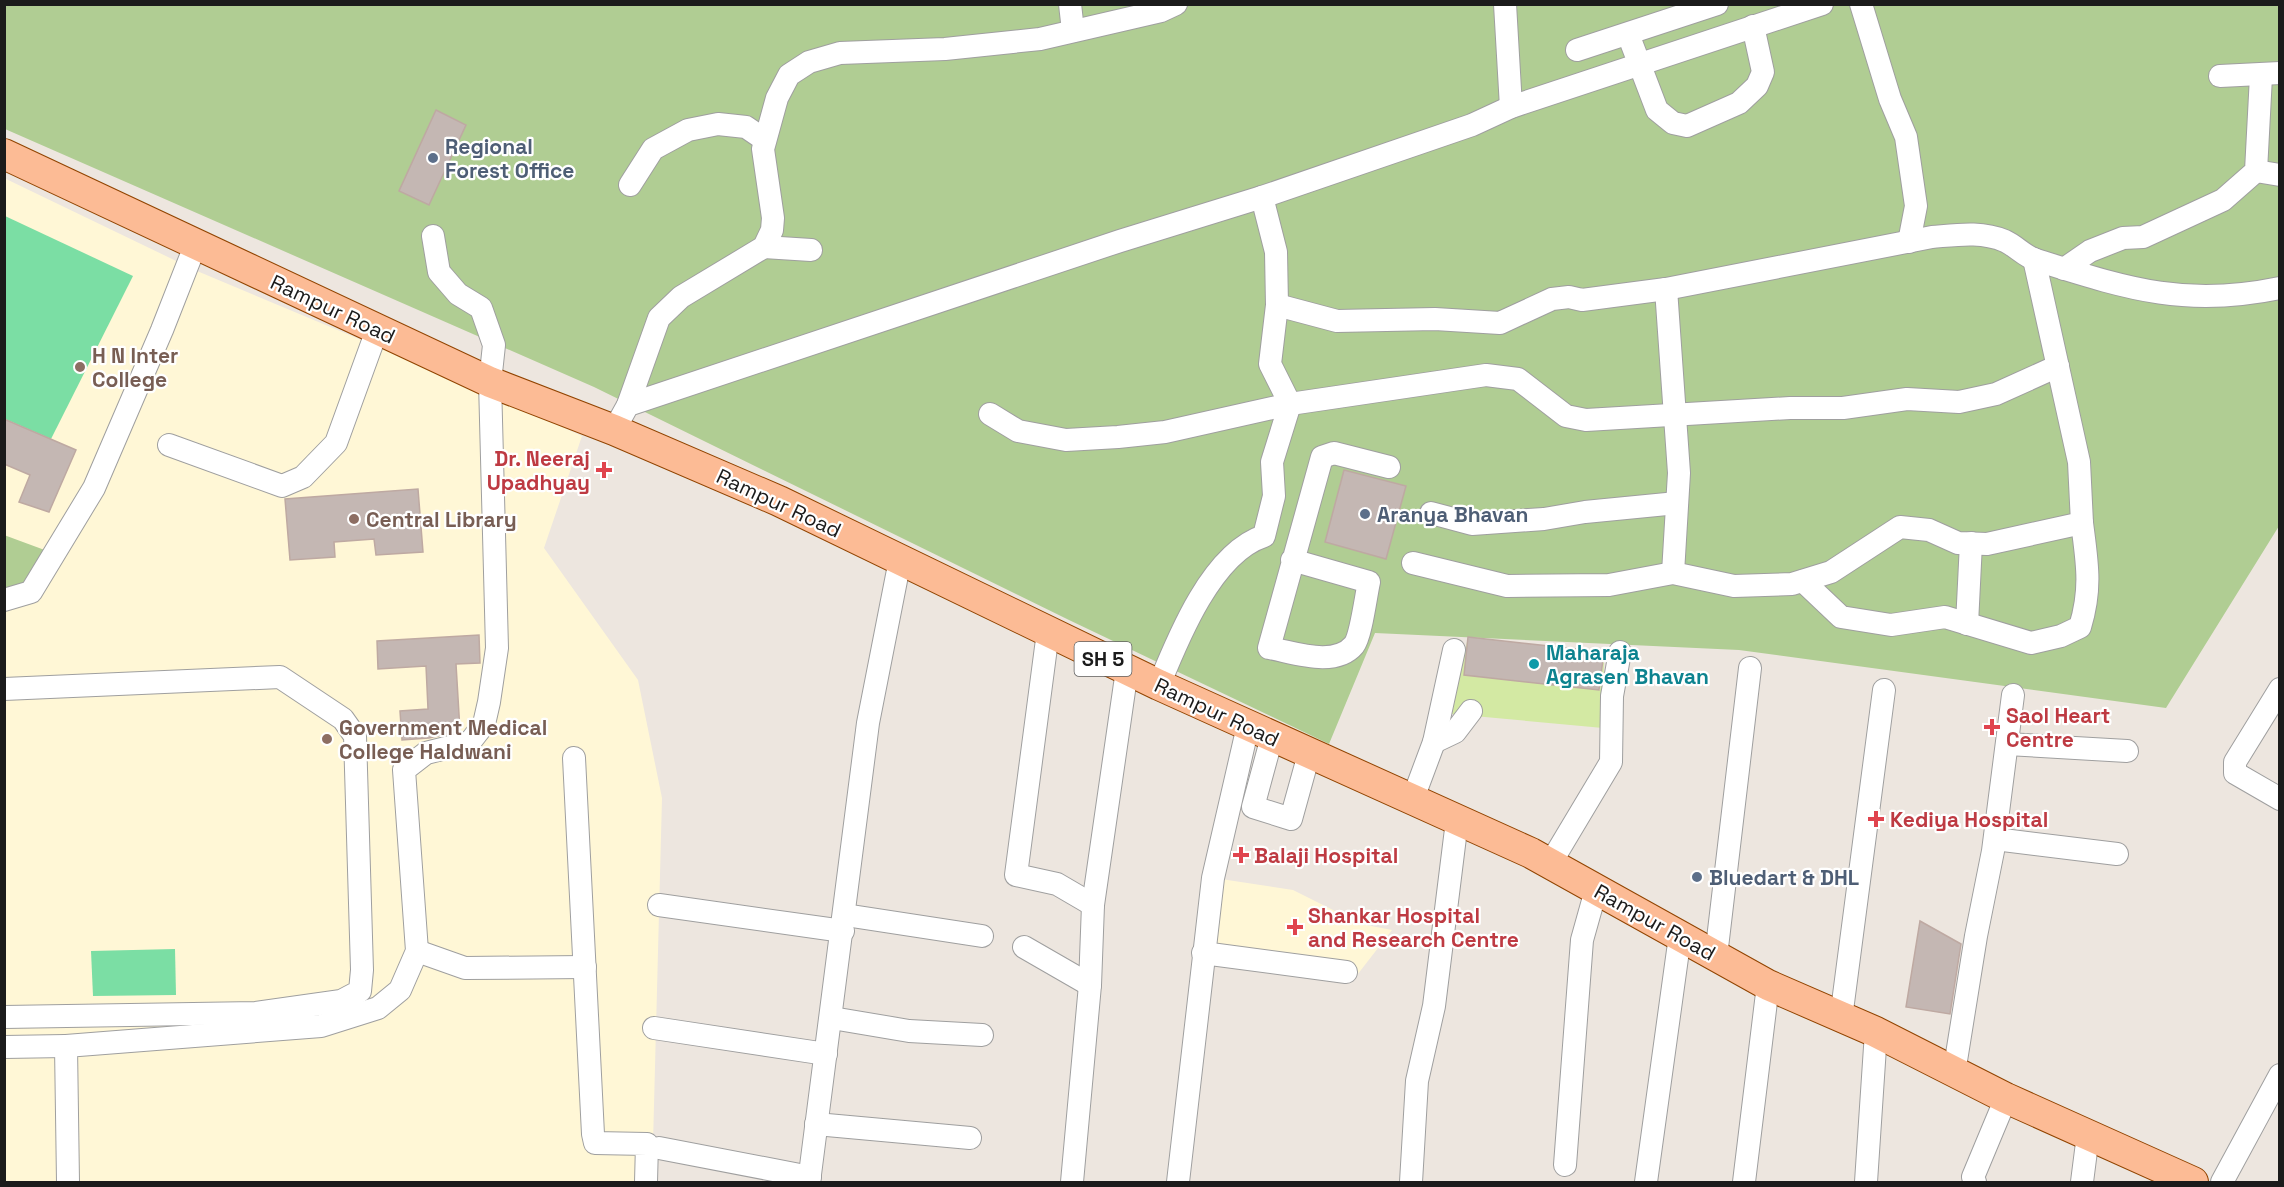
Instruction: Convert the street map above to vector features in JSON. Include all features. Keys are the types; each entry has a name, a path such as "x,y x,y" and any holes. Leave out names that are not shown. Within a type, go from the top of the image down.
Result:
{"main road":[{"name":"Rampur Road","path":"4,154 195,246 490,382 621,417 779,501 1159,686 1550,864 1768,985 1876,1032 2006,1098 2193,1182"}],"street":[{"path":"1070,4 1073,31"},
{"path":"764,248 772,230 773,218 763,149 765,140 777,98 789,75 809,62 840,53 945,50 1040,39 1161,11 1176,4"},
{"path":"1505,4 1511,107"},
{"path":"1577,50 1717,4"},
{"path":"621,417 1109,245 1262,197 1472,125 1511,107 1753,26 1779,11 1822,4"},
{"path":"1861,4 1890,99 1906,137 1916,206 1909,242"},
{"path":"1628,34 1657,110 1673,123 1687,126 1739,103 1757,86 1763,72 1753,26"},
{"path":"2064,268 2090,251 2123,238 2143,237 2223,200 2256,171 2270,75 2220,76"},
{"path":"630,185 653,149 688,130 718,124 746,127 765,140"},
{"path":"2256,171 2280,175"},
{"path":"1262,197 1276,252 1277,305 1270,364 1290,404 1272,462 1274,496 1263,536"},
{"path":"1277,305 1337,321 1436,319 1500,323 1552,299 1569,297 1582,300 1666,289 1909,242 1976,234 2006,241 2034,259 2136,290 2188,297 2241,296 2280,288"},
{"path":"4,1047 66,1046 321,1026 378,1008 400,990 417,951 404,770 426,753 470,742 484,724 497,648 490,382 494,345 481,308 458,294 439,272 433,236"},
{"path":"4,600 31,592 94,488 162,330 195,246"},
{"path":"621,417 659,318 681,297 764,248 811,250"},
{"path":"1803,580 1841,617 1891,625 1945,618 2031,643 2061,636 2080,627 2088,600 2088,563 2082,523 2079,462 2034,259"},
{"path":"1666,289 1679,473 1673,573"},
{"path":"169,445 282,486 303,477 336,443 377,330"},
{"path":"990,414 1018,431 1066,440 1165,432 1290,404 1486,375 1518,379 1566,416 1586,420 1675,416 1790,408 1843,408 1907,399 1959,402 1996,394 2058,366"},
{"path":"1159,686 1189,620 1215,575 1236,552 1251,540 1263,536 1294,553 1369,582 1355,644 1341,656 1322,657 1269,648 1294,553 1322,458 1334,453 1389,467"},
{"path":"1431,513 1472,524 1544,519 1585,512 1677,503"},
{"path":"1413,563 1507,586 1609,585 1673,573 1734,586 1792,584 1831,572 1900,527 1929,530 1958,543 1971,543 2006,541 2082,523"},
{"path":"1967,624 1971,543"},
{"path":"659,1148 810,1180 868,723 900,560"},
{"path":"1048,632 1016,874 1057,884 1093,905"},
{"path":"1412,801 1434,742 1454,650"},
{"path":"1550,864 1611,762 1612,696 1620,652"},
{"path":"1716,956 1750,668"},
{"path":"1072,1182 1090,985 1093,905 1127,670"},
{"path":"4,689 280,677 343,719 355,736 362,970 360,991 342,1001 266,1011 4,1017"},
{"path":"1841,1018 1884,690"},
{"path":"2280,690 2235,762 2235,773 2280,799"},
{"path":"1954,1073 1995,839 2013,695"},
{"path":"1434,742 1455,732 1471,711"},
{"path":"1260,732 1253,807 1291,819 1309,754"},
{"path":"1178,1182 1203,953 1223,824 1260,732"},
{"path":"2007,744 2127,751"},
{"path":"574,758 595,1143 646,1144 646,1182"},
{"path":"1411,1182 1417,1081 1434,1006 1457,821"},
{"path":"1995,839 2117,854"},
{"path":"1565,1165 1582,940 1596,890"},
{"path":"659,905 982,936"},
{"path":"1646,1182 1680,936"},
{"path":"1024,947 1090,985"},
{"path":"417,951 465,968 585,967"},
{"path":"1203,953 1346,972"},
{"path":"1744,1182 1768,985"},
{"path":"832,1018 909,1031 982,1035"},
{"path":"654,1028 826,1054"},
{"path":"1866,1182 1876,1032"},
{"path":"66,1046 68,1182"},
{"path":"2222,1182 2280,1075"},
{"path":"1975,1182 1974,1177 2006,1098"},
{"path":"816,1124 970,1138"},
{"path":"2082,1182 2088,1135"}],"shaded area":[{"name":"Government Medical College Haldwani","path":"4,178 197,271 481,390 582,436 544,548 638,680 662,798 652,1182 5,1182"},
{"name":"Shankar Hospital and Research Centre","path":"1221,879 1293,890 1361,924 1392,930 1354,979 1208,960"}],"green space":[{"path":"5,5 2279,5 2279,526 2166,708 1739,650 1375,633 1329,744 1069,620 594,387 5,129"},
{"path":"5,216 133,276 51,439 5,419"},
{"path":"4,535 50,552 15,593 5,592"},
{"path":"1468,637 1465,675 1600,690 1604,652 1603,728 1452,714"},
{"path":"175,949 176,995 93,996 91,951"}],"building":[{"name":"Regional Forest Office","path":"436,110 466,125 429,205 399,191"},
{"path":"4,419 76,450 49,512 19,502 30,475 4,464"},
{"name":"Aranya Bhavan","path":"1344,470 1406,486 1386,559 1325,542"},
{"name":"Central Library","path":"418,489 423,552 376,555 374,539 334,542 335,557 290,560 285,499"},
{"path":"479,635 480,663 456,664 460,731 429,738 402,740 400,711 428,709 426,666 378,669 377,641"},
{"name":"Maharaja Agrasen Bhavan","path":"1468,637 1604,652 1599,690 1464,675"},
{"path":"1920,921 1961,944 1950,1014 1906,1007"}],"place":[{"name":"Regional Forest Office","path":"433,158"},
{"name":"H N Inter College","path":"80,367"},
{"name":"Dr. Neeraj Upadhyay","path":"604,470"},
{"name":"Aranya Bhavan","path":"1365,514"},
{"name":"Central Library","path":"354,519"},
{"name":"Maharaja Agrasen Bhavan","path":"1534,664"},
{"name":"Saol Heart Centre","path":"1992,727"},
{"name":"Government Medical College Haldwani","path":"327,739"},
{"name":"Kediya Hospital","path":"1876,819"},
{"name":"Balaji Hospital","path":"1241,855"},
{"name":"Bluedart & DHL","path":"1697,877"},
{"name":"Shankar Hospital and Research Centre","path":"1295,927"}]}
